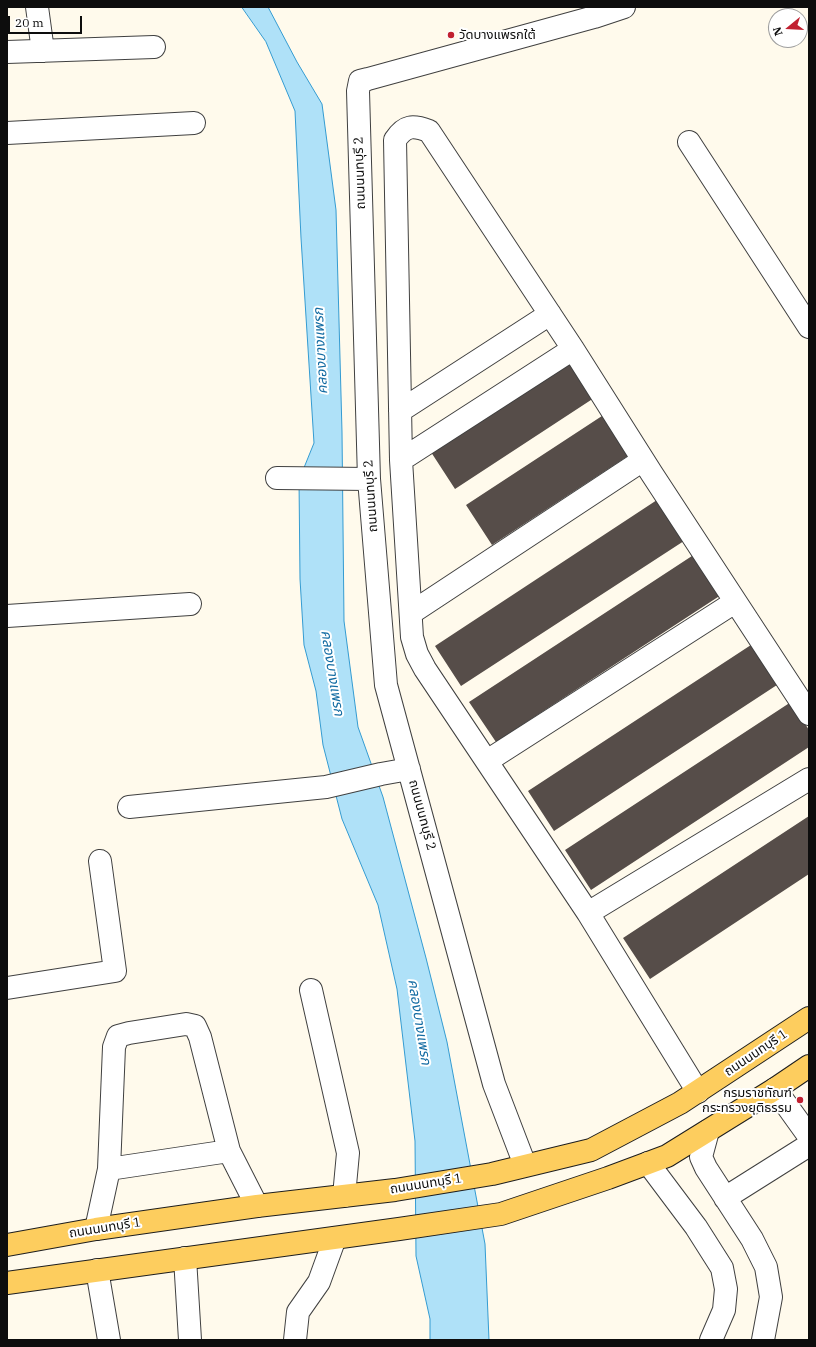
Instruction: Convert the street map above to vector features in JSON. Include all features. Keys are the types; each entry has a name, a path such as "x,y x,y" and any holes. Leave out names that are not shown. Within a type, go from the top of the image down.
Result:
{"main road":[{"name":"ถนนนนทบุรี 1","path":"7,1245 96,1229 257,1206 395,1190 492,1174 591,1150 680,1103 809,1018"},
{"path":"7,1283 501,1214 608,1178 667,1156 775,1089 809,1066"}],"street":[{"path":"37,7 43,51"},
{"name":"ถนนนนทบุรี 2","path":"526,1165 494,1084 386,685 362,479 358,91 360,81 593,12 624,7"},
{"path":"7,52 154,47"},
{"path":"7,133 194,123"},
{"path":"698,1092 588,913 425,669 417,654 412,637 401,460 395,140 401,131 416,126 429,131 573,349 643,460 809,714"},
{"path":"689,142 809,327"},
{"path":"400,411 550,314"},
{"path":"401,460 573,349"},
{"path":"411,612 643,460"},
{"path":"284,478 362,479"},
{"path":"486,761 735,602"},
{"path":"7,616 190,604"},
{"path":"129,807 326,787 409,769"},
{"path":"588,913 809,779"},
{"path":"7,988 115,971 100,861"},
{"path":"311,990 348,1153 344,1196"},
{"path":"96,1229 109,1169 114,1047 118,1036 129,1032 186,1024 195,1026 200,1037 230,1151 257,1206"},
{"path":"775,1089 808,1135 809,1140"},
{"path":"708,1130 701,1157 706,1168 752,1239 766,1267 771,1297 763,1340"},
{"path":"725,1198 806,1147 809,1143"},
{"path":"109,1169 230,1151"},
{"path":"648,1163 696,1227 722,1268 726,1289 724,1310 711,1340"},
{"path":"294,1340 298,1312 319,1282 335,1238"},
{"path":"185,1258 190,1340"},
{"path":"96,1270 109,1340"}],"water":[{"name":"คลองบางแพรก","path":"242,7 268,7 297,62 322,104 336,210 342,432 344,621 358,727 383,797 447,1042 485,1244 489,1340 430,1340 430,1319 416,1256 415,1141 397,989 378,905 342,819 323,745 316,691 304,645 300,579 299,480 314,443 301,238 295,111 266,42"}],"building":[{"path":"568,358 594,398 455,489 429,449"},
{"path":"605,414 631,454 492,545 466,505"},
{"path":"660,498 687,539 461,686 435,646"},
{"path":"695,554 721,595 496,742 469,702"},
{"path":"754,643 780,683 554,831 528,791"},
{"path":"791,702 809,730 809,747 591,890 565,850"},
{"path":"809,816 809,874 650,979 623,938"}],"place":[{"name":"วัดบางแพรกใต้","path":"451,35"},
{"name":"กรมราชทัณฑ์ กระทรวงยุติธรรม","path":"800,1100"}]}
